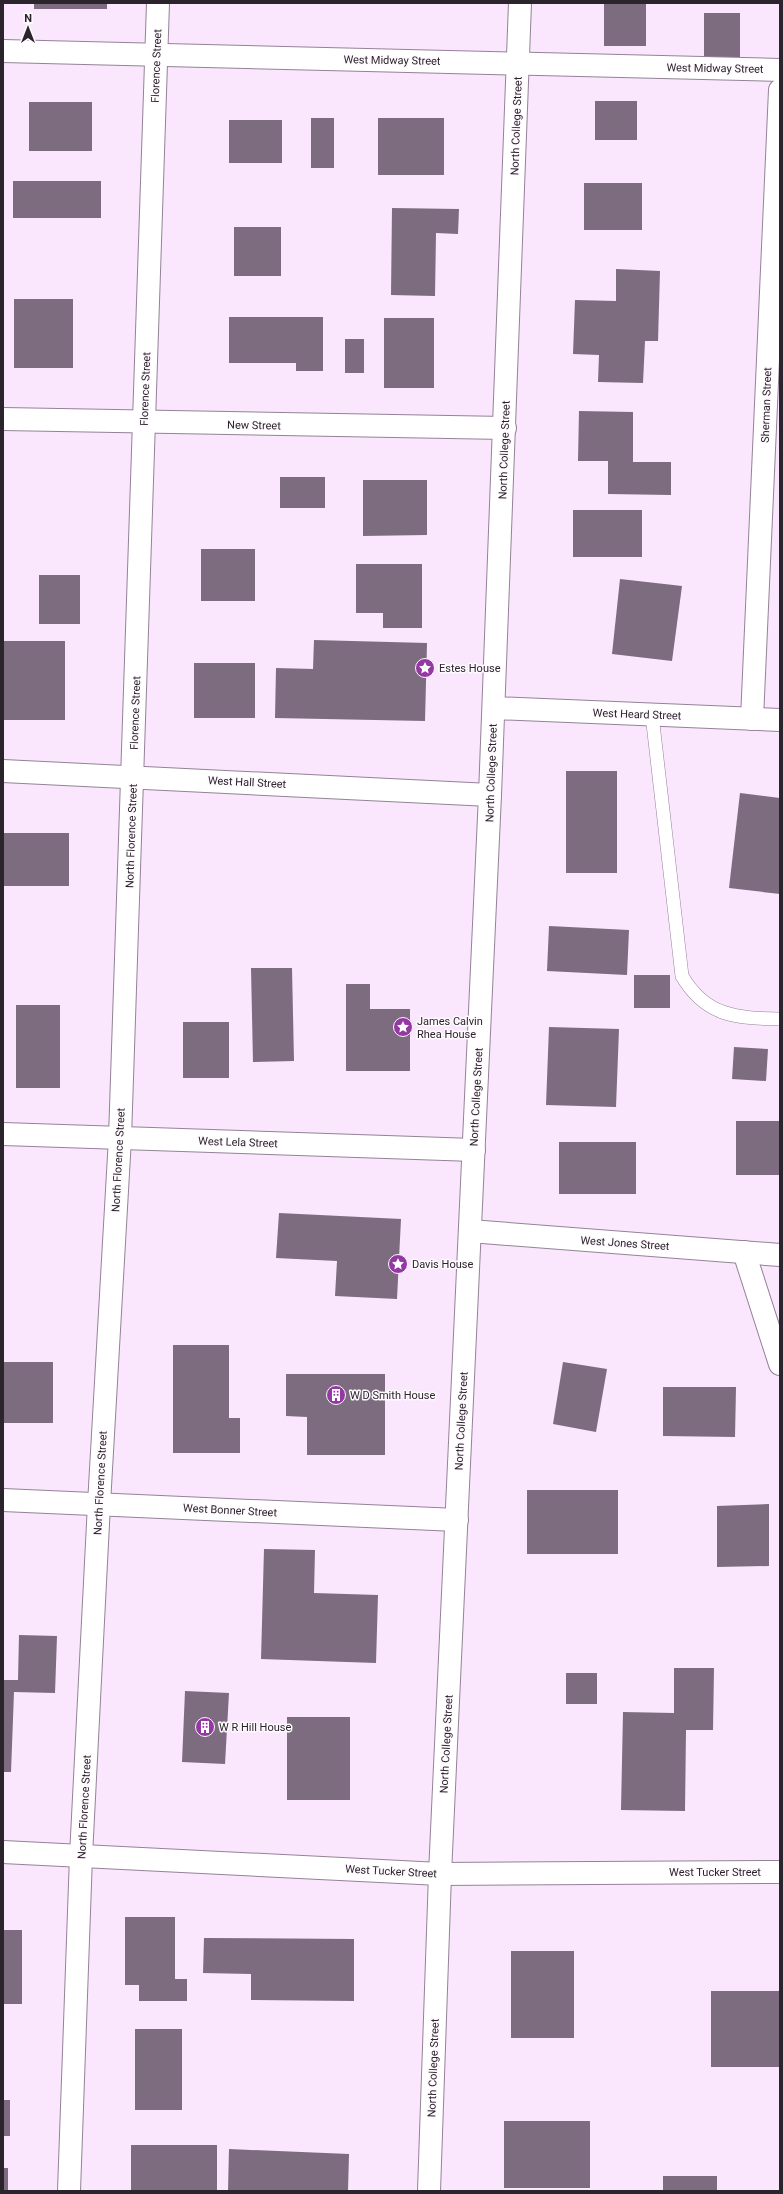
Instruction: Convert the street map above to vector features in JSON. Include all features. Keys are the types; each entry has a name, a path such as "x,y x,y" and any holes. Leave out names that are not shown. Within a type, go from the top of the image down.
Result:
{"street":[{"name":"Florence Street","path":"133,776 158,3"},
{"name":"North College Street","path":"429,2191 440,1874 494,708 519,63 520,3"},
{"name":"West Midway Street","path":"3,51 780,70"},
{"name":"Sherman Street","path":"752,719 780,90"},
{"name":"New Street","path":"3,419 144,423 505,428"},
{"name":"West Heard Street","path":"494,708 780,720"},
{"name":"West Hall Street","path":"3,771 133,776 490,795"},
{"name":"North Florence Street","path":"69,2191 81,1856 120,1138 133,776"},
{"name":"West Lela Street","path":"3,1134 474,1150"},
{"name":"West Jones Street","path":"470,1231 780,1255"},
{"path":"744,1252 780,1364"},
{"name":"West Bonner Street","path":"3,1500 457,1520"},
{"name":"West Tucker Street","path":"3,1852 440,1874 780,1872"}],"lane":[{"path":"652,715 682,976 691,991 704,1004 723,1014 780,1020"}],"building":[{"path":"34,3 107,3 107,9 34,9"},
{"path":"604,3 646,3 646,46 604,46"},
{"path":"704,13 740,13 740,63 704,63"},
{"path":"595,101 637,101 637,140 595,140"},
{"path":"29,102 92,102 92,151 29,151"},
{"path":"311,118 334,118 334,168 311,168"},
{"path":"378,118 444,118 444,175 378,175"},
{"path":"229,120 282,120 282,163 229,163"},
{"path":"13,181 101,181 101,218 13,218"},
{"path":"584,183 642,183 642,230 584,230"},
{"path":"392,208 459,209 458,234 436,233 435,296 391,295"},
{"path":"234,227 281,227 281,276 234,276"},
{"path":"616,269 660,271 658,341 645,341 643,383 598,382 599,355 573,354 575,300 616,301"},
{"path":"14,299 73,299 73,368 14,368"},
{"path":"229,317 323,317 323,371 296,371 296,363 229,363"},
{"path":"384,318 434,318 434,388 384,388"},
{"path":"345,339 364,339 364,373 345,373"},
{"path":"579,411 633,412 633,462 671,462 671,495 608,494 608,461 578,461"},
{"path":"280,477 325,477 325,508 280,508"},
{"path":"363,480 427,480 427,535 363,536"},
{"path":"573,510 642,510 642,557 573,557"},
{"path":"201,549 255,549 255,601 201,601"},
{"path":"356,564 422,564 422,628 383,628 383,613 356,613"},
{"path":"39,575 80,575 80,624 39,624"},
{"path":"620,579 682,586 672,661 612,654"},
{"path":"314,640 427,643 425,721 275,718 276,668 313,669"},
{"path":"3,641 65,641 65,720 3,720"},
{"path":"194,663 255,663 255,718 194,718"},
{"path":"566,771 617,771 617,873 566,873"},
{"path":"740,793 780,798 780,894 729,888"},
{"path":"3,833 69,833 69,886 3,886"},
{"path":"549,926 629,930 627,975 547,971"},
{"path":"251,968 292,968 294,1061 253,1062"},
{"path":"634,975 670,975 670,1008 634,1008"},
{"path":"346,984 370,984 370,1009 410,1009 410,1071 346,1071"},
{"path":"16,1005 60,1005 60,1088 16,1088"},
{"path":"183,1022 229,1022 229,1078 183,1078"},
{"path":"549,1027 619,1029 616,1107 546,1105"},
{"path":"734,1047 768,1049 766,1081 732,1079"},
{"path":"736,1121 780,1121 780,1175 736,1175"},
{"path":"559,1142 636,1142 636,1194 559,1194"},
{"path":"279,1213 401,1219 397,1299 335,1296 337,1261 276,1258"},
{"path":"173,1345 229,1345 229,1418 240,1418 240,1453 173,1453"},
{"path":"3,1362 53,1362 53,1423 3,1423"},
{"path":"563,1362 607,1369 596,1432 553,1424"},
{"name":"W D Smith House","path":"286,1374 385,1374 385,1455 307,1455 307,1417 286,1416"},
{"path":"663,1387 736,1387 735,1437 663,1436"},
{"path":"527,1490 618,1490 618,1554 527,1554"},
{"path":"769,1504 769,1566 717,1567 717,1506"},
{"path":"264,1549 315,1550 314,1593 378,1595 376,1663 261,1659"},
{"path":"19,1635 57,1636 55,1693 14,1692 11,1772 3,1772 3,1680 18,1680"},
{"path":"674,1668 714,1668 713,1730 686,1730 685,1811 621,1810 623,1712 674,1713"},
{"path":"566,1673 597,1673 597,1704 566,1704"},
{"name":"W R Hill House","path":"185,1691 229,1693 225,1764 182,1762"},
{"path":"287,1717 350,1717 350,1800 287,1800"},
{"path":"125,1917 175,1917 175,1979 187,1979 187,2001 139,2001 139,1985 125,1985"},
{"path":"3,1930 22,1930 22,2004 3,2004"},
{"path":"204,1938 354,1939 354,2001 251,2000 251,1974 203,1973"},
{"path":"511,1951 574,1951 574,2038 511,2038"},
{"path":"711,1991 780,1991 780,2067 711,2067"},
{"path":"135,2029 182,2029 182,2110 135,2110"},
{"path":"3,2100 10,2100 10,2136 3,2136"},
{"path":"504,2121 590,2121 590,2188 504,2188"},
{"path":"131,2145 217,2145 217,2191 131,2191"},
{"path":"229,2149 349,2154 348,2191 228,2191"},
{"path":"3,2168 8,2168 8,2191 3,2191"},
{"path":"663,2176 717,2176 717,2191 663,2191"}],"place":[{"name":"Estes House","path":"425,668"},
{"name":"James Calvin Rhea House","path":"403,1027"},
{"name":"Davis House","path":"398,1264"},
{"name":"W D Smith House","path":"336,1395"},
{"name":"W R Hill House","path":"205,1727"}]}
